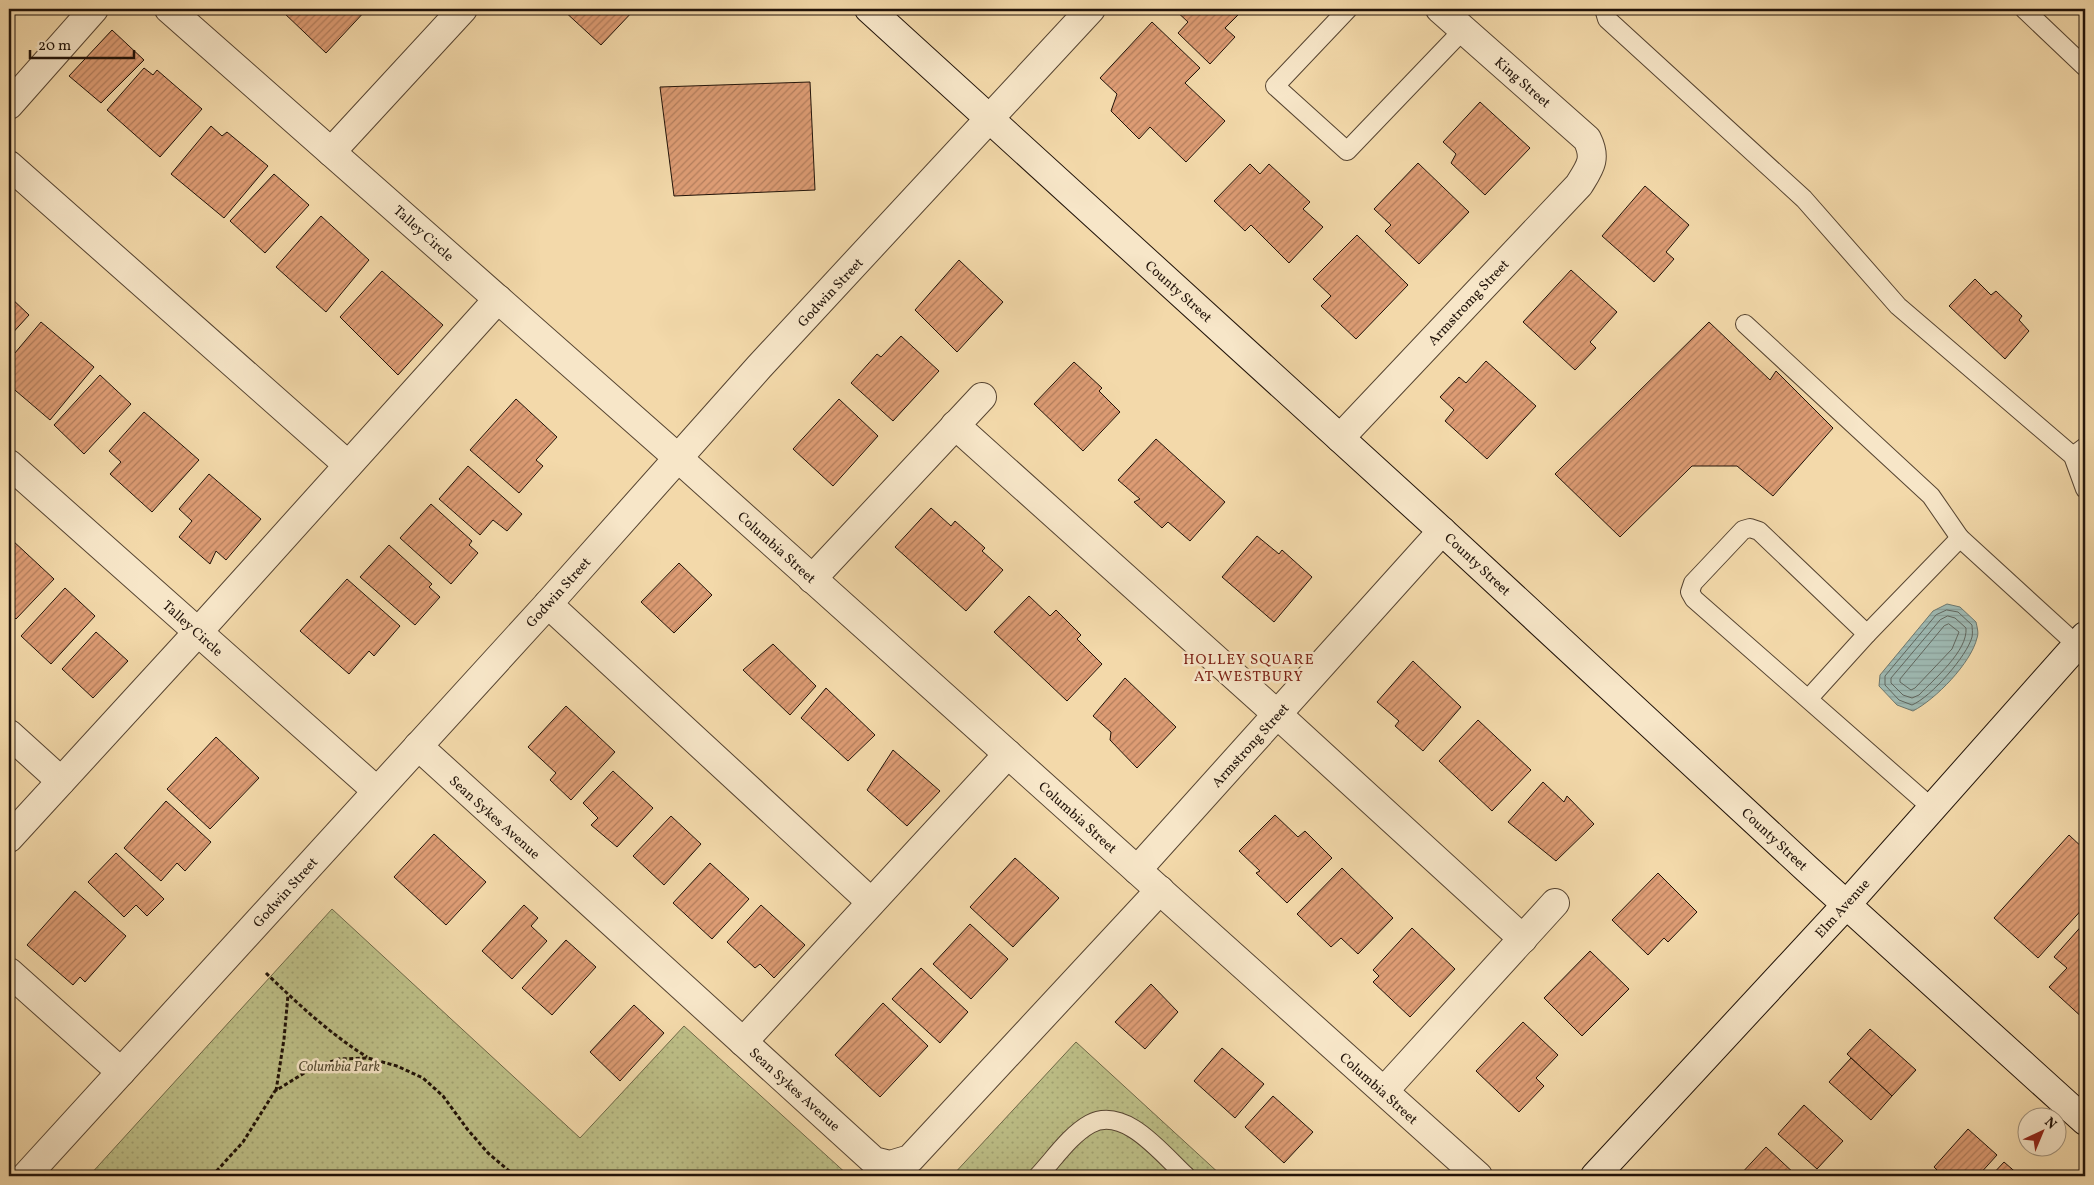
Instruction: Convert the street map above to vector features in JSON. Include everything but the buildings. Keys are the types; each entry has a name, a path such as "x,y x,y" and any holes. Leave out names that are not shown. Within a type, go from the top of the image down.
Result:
{"street":[{"path":"9,105 94,9"},
{"path":"332,152 463,9"},
{"name":"County Street","path":"869,9 2085,1121"},
{"name":"Godwin Street","path":"26,1176 548,604 678,458 1091,9"},
{"name":"King Street","path":"1440,9 1587,139 1593,151 1591,162"},
{"name":"Talley Circle","path":"184,14 332,152 678,458"},
{"name":"Armstromg Street","path":"1340,438 1579,185 1591,162"},
{"path":"9,165 348,465"},
{"path":"9,838 198,632 498,299"},
{"path":"812,579 982,397"},
{"path":"955,425 1278,714 1522,939"},
{"name":"Columbia Street","path":"678,458 1478,1176"},
{"name":"Talley Circle","path":"9,464 377,791"},
{"name":"Armstrong Street","path":"1138,870 1442,531"},
{"path":"548,604 871,902"},
{"name":"Elm Avenue","path":"1595,1176 1846,904 2081,641"},
{"path":"9,734 61,781"},
{"name":"Sean Sykes Avenue","path":"418,746 874,1160 890,1165 910,1159 1160,890"},
{"path":"743,1042 1008,754"},
{"path":"1384,1091 1556,903"},
{"path":"9,972 121,1072"}],"lane":[{"path":"1348,9 1275,86 1347,151 1463,30"},
{"path":"1604,9 1608,19 1804,199 1898,306 2079,452 2085,489"},
{"path":"2024,9 2085,67"},
{"path":"1745,324 1931,496 1960,538 2081,641"},
{"path":"1867,634 1759,532 1750,528 1743,530 1693,583 1690,592 1694,599 1932,808"},
{"path":"1809,698 1867,634 1960,538"},
{"path":"1038,1176 1078,1133 1091,1124 1107,1120 1123,1122 1137,1131 1186,1176"}],"path":[{"path":"266,973 323,1026 368,1058"},
{"path":"212,1176 243,1142 276,1091 288,995"},
{"path":"276,1091 314,1067 340,1060 368,1058 397,1066 423,1078 443,1096 488,1153 515,1176"}],"green space":[{"name":"Columbia Park","path":"332,909 580,1138 684,1026 849,1176 89,1176"},
{"path":"1076,1042 1222,1176 952,1176"}],"water":[{"path":"1947,604 1960,607 1976,622 1978,634 1973,648 1960,669 1932,698 1913,711 1897,705 1879,686 1880,675 1933,611"}],"district":[{"name":"HOLLEY SQUARE AT WESTBURY","path":"1249,668"}]}
